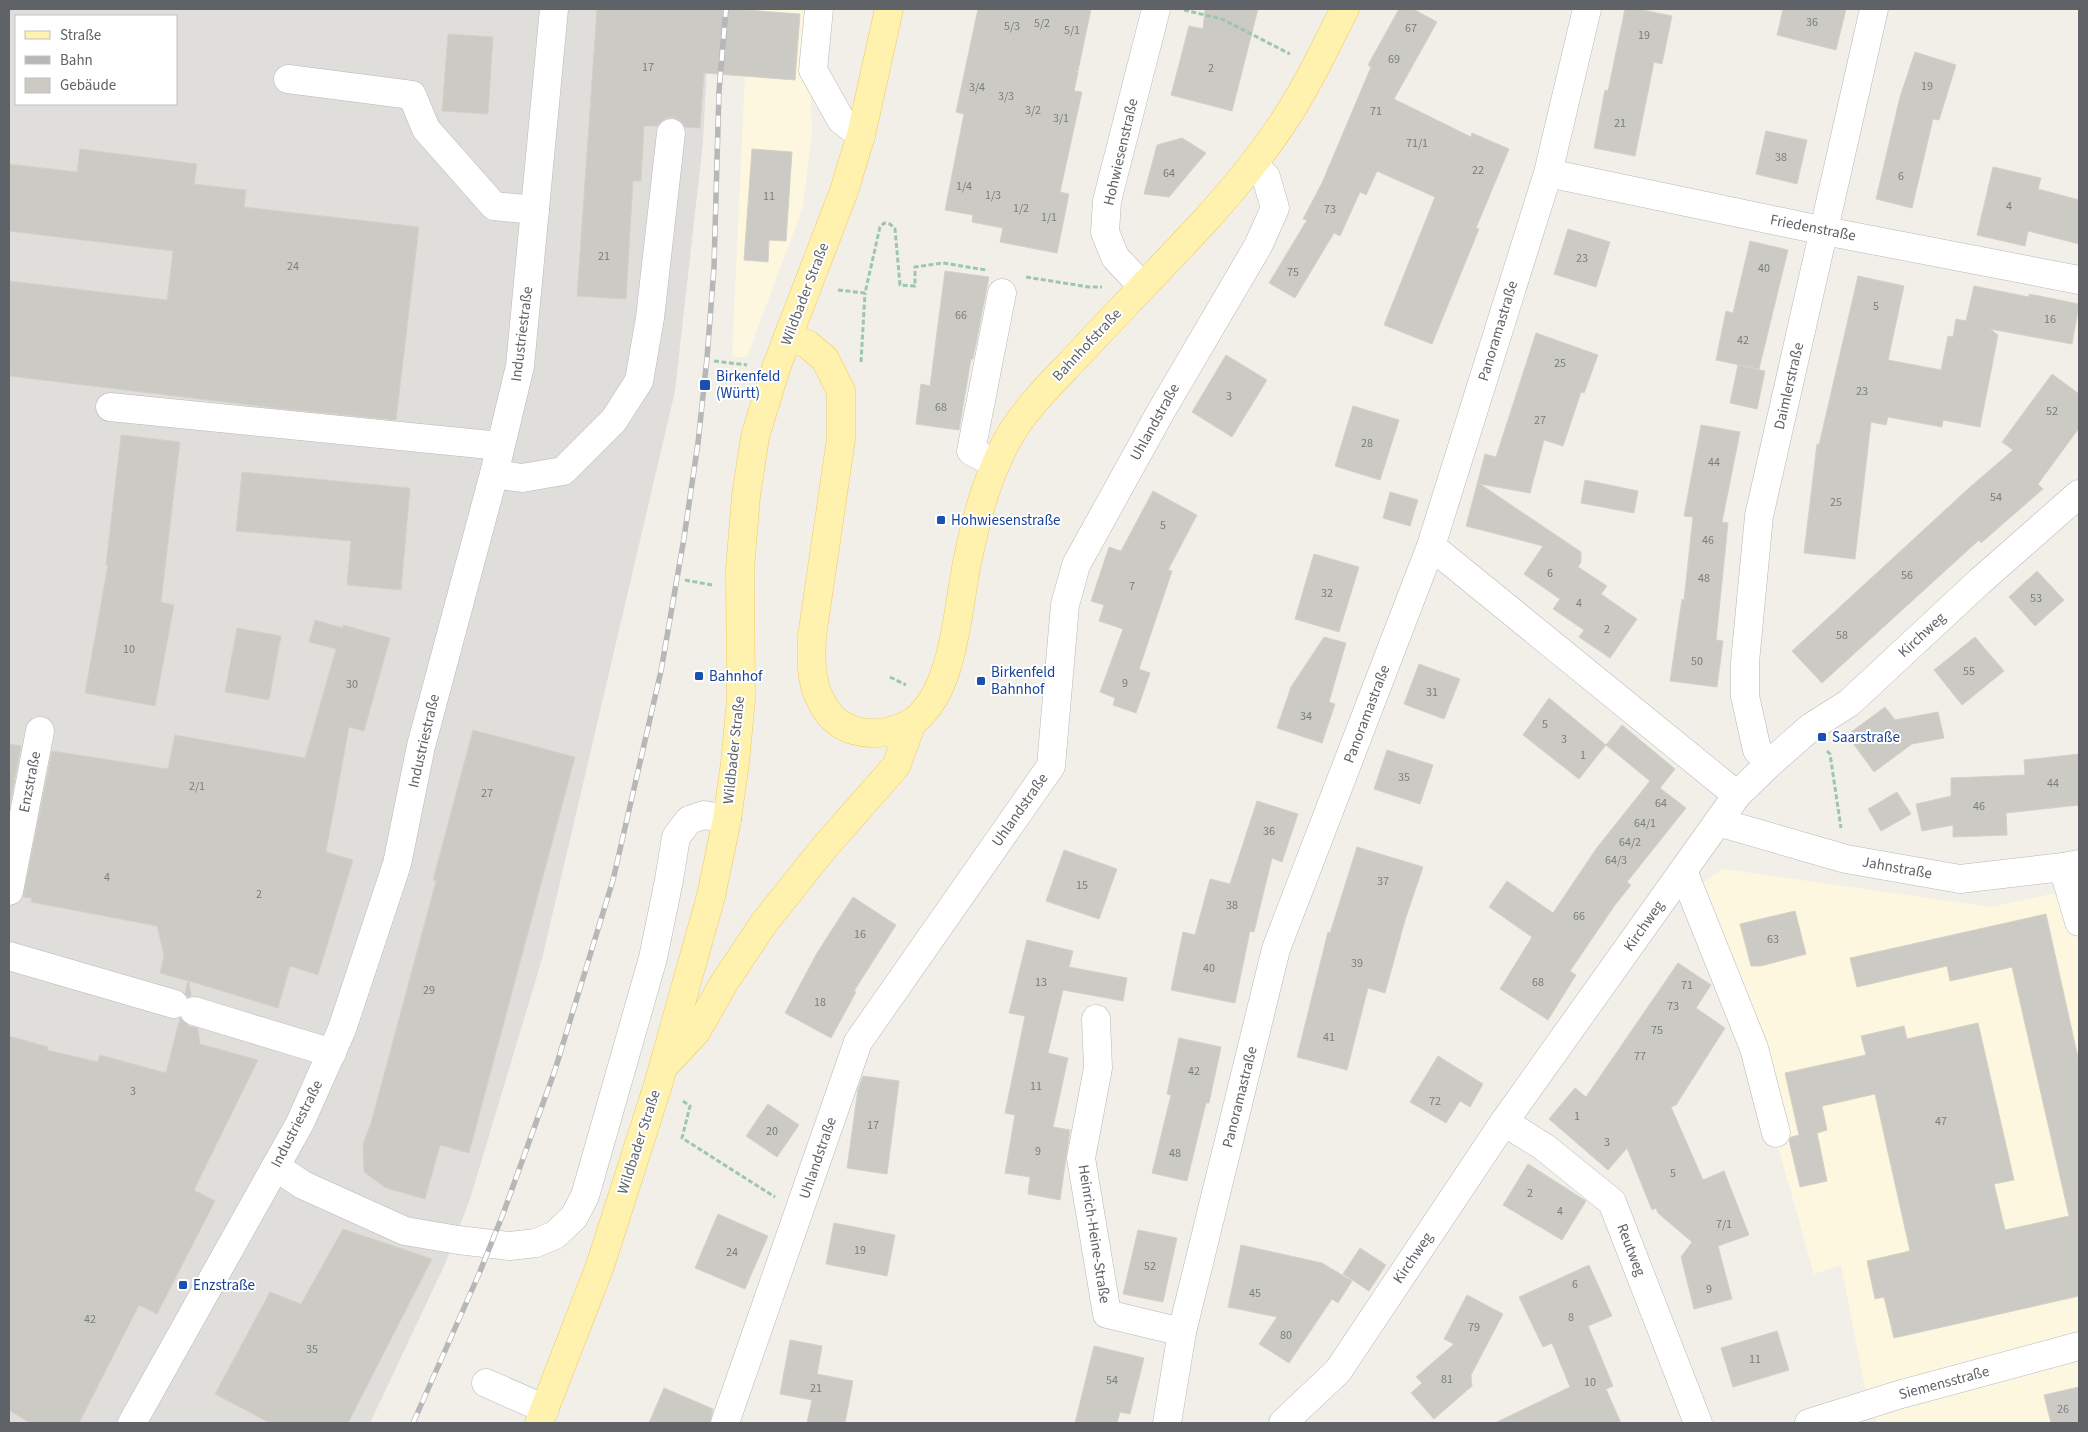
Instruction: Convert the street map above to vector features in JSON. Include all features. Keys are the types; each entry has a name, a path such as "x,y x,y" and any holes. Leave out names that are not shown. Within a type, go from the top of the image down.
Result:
{"main road":[{"name":"Wildbader Straße","path":"542,1416 600,1266 662,1068 710,896 727,819 735,763 741,700 740,569 746,496 755,437 788,336 844,191 861,135 889,9"},
{"name":"Bahnhofstraße","path":"912,723 931,705 947,667 956,628 967,561 978,516 996,464 1013,431 1042,394 1204,221 1254,164 1288,116 1345,9"},
{"path":"788,336 807,344 825,359 841,391 841,439 812,636 811,665 814,684 821,703 832,717 847,728 864,734 886,733 912,723"},
{"path":"662,1068 696,1032 724,983 764,922 823,849 896,766 912,723"}],"street":[{"name":"Industriestraße","path":"132,1423 300,1123 342,1029 372,944 396,864 421,746 494,474 520,366 554,9"},
{"path":"819,9 813,70 841,120 861,135"},
{"name":"Hohwiesenstraße","path":"1142,286 1116,257 1105,232 1107,200 1156,9"},
{"name":"Panoramastraße","path":"1167,1423 1182,1332 1276,949 1431,546 1548,173 1586,9"},
{"name":"Daimlerstraße","path":"1770,763 1757,750 1745,696 1746,662 1759,516 1874,9"},
{"path":"288,79 412,95 426,129 494,206 535,210"},
{"path":"494,474 522,478 563,471 614,420 638,381 650,318 672,133"},
{"name":"Uhlandstraße","path":"725,1423 858,1042 1051,766 1065,605 1076,565 1160,413 1258,246 1276,208 1266,177 1254,164"},
{"name":"Friedenstraße","path":"1548,173 1825,231 2079,280"},
{"path":"996,464 971,451 1005,280"},
{"path":"110,407 500,446"},
{"name":"Kirchweg","path":"1282,1423 1338,1371 1504,1122 1737,796 1770,763 1811,727 1849,703 1979,582 2079,494"},
{"path":"1431,546 1737,796"},
{"name":"Enzstraße","path":"9,891 40,731"},
{"path":"276,1166 303,1184 405,1231 510,1246 536,1243 555,1235 574,1217 585,1196 652,958 676,837 689,820 704,815 727,819"},
{"name":"Jahnstraße","path":"1718,822 1846,859 1960,878 2071,865"},
{"path":"2071,865 2079,922"},
{"path":"1683,872 1754,1048 1776,1133"},
{"path":"9,956 332,1052"},
{"name":"Heinrich-Heine-Straße","path":"1096,1019 1098,1068 1081,1158 1107,1314 1182,1332"},
{"name":"Reutweg","path":"1504,1122 1544,1147 1612,1202 1698,1423"},
{"name":"Siemensstraße","path":"1810,1423 1898,1395 2079,1346"},
{"path":"486,1383 542,1416"}],"path":[{"path":"1179,9 1222,19 1316,66"},
{"path":"841,391 860,368 863,347 864,293 880,227 884,223 890,224 895,229 900,285 915,286 915,267 943,263 1005,280 1089,287 1142,286"},
{"path":"811,280 841,291 864,293"},
{"path":"714,361 747,365"},
{"path":"686,580 714,585"},
{"path":"890,676 907,685"},
{"path":"1824,748 1830,754 1842,836"},
{"path":"690,1106 682,1138 798,1212"}],"shaded area":[{"path":"9,9 710,9 703,142 675,391 542,959 470,1199 445,1264 370,1423 9,1423"},
{"path":"748,9 807,9 812,132 803,207 747,357 732,357"},
{"path":"1723,869 1992,907 2079,888 2079,1423 1877,1423 1866,1393 1841,1265 1814,1274 1779,1150 1766,1139 1702,883"}],"building":[{"path":"597,9 732,9 800,14 795,80 704,73 700,128 685,127 681,121 672,117 664,119 657,126 644,126 641,181 633,181 626,299 577,296"},
{"path":"978,9 1091,9 1078,71 1074,70 1078,72 1074,91 1082,92 1060,192 1069,194 1057,253 1000,242 1003,228 972,222 973,215 945,210 964,114 956,112"},
{"path":"1205,9 1258,9 1232,111 1171,95 1189,26 1203,29"},
{"path":"1399,9 1413,9 1437,22 1394,99 1471,137 1472,133 1509,149 1476,228 1479,229 1432,344 1384,325 1435,197 1377,171 1366,195 1360,192 1340,236 1334,233 1295,298 1269,283 1307,220 1303,219 1322,183 1371,67 1368,65"},
{"path":"1625,9 1638,9 1672,16 1662,64 1654,62 1635,156 1594,148 1605,90 1608,91"},
{"path":"1783,9 1846,9 1836,50 1777,35"},
{"path":"448,34 493,37 488,114 442,111"},
{"path":"1915,52 1956,65 1939,120 1933,119 1912,208 1876,199 1900,97"},
{"path":"1766,131 1807,140 1797,184 1756,174"},
{"path":"1182,138 1206,153 1169,197 1144,194 1157,145"},
{"path":"80,149 197,164 194,184 246,190 244,207 419,227 396,420 275,408 9,376 9,281 167,300 173,251 9,231 9,164 77,172"},
{"path":"752,149 792,152 786,241 769,240 768,262 744,260"},
{"path":"1993,167 2041,178 2038,189 2079,200 2079,244 2028,231 2025,246 1977,235"},
{"path":"1568,229 1610,242 1596,287 1554,274"},
{"path":"1750,241 1788,250 1759,369 1716,360 1726,311 1733,313"},
{"path":"945,271 989,277 973,359 971,359 959,430 916,424 921,384 930,386"},
{"path":"1858,276 1904,286 1888,360 1941,370 1948,336 1953,337 1956,319 1966,321 1974,286 2029,297 2029,294 2079,304 2072,344 1990,329 1998,335 1980,427 1943,420 1942,427 1888,417 1886,425 1871,422 1855,559 1804,553 1817,444 1819,445"},
{"path":"1536,333 1598,355 1584,393 1581,392 1563,446 1544,440 1530,493 1480,484 1581,552 1581,562 1578,567 1607,586 1601,594 1637,619 1610,658 1579,637 1584,630 1553,609 1560,599 1524,574 1543,546 1466,526 1485,454 1496,457"},
{"path":"1226,355 1267,380 1232,437 1192,412"},
{"path":"1738,365 1765,371 1757,409 1730,403"},
{"path":"2052,374 2079,394 2079,428 2038,484 2043,489 1981,543 1979,540 1822,683 1792,651 2013,450 2002,442"},
{"path":"1353,406 1399,420 1380,480 1335,466"},
{"path":"1701,425 1740,432 1722,522 1728,523 1716,640 1723,641 1717,687 1670,681 1682,599 1684,600 1693,517 1684,516"},
{"path":"121,435 180,442 161,602 174,605 155,706 85,693 108,565 106,565"},
{"path":"242,472 410,488 401,590 347,585 351,541 236,531"},
{"path":"1585,480 1638,491 1634,513 1581,503"},
{"path":"1153,491 1197,515 1168,570 1172,571 1139,669 1150,673 1136,713 1113,705 1115,698 1100,692 1123,629 1099,621 1104,605 1091,601 1109,547 1121,551"},
{"path":"1390,492 1418,500 1410,526 1383,518"},
{"path":"1314,554 1359,567 1339,632 1295,619"},
{"path":"2037,571 2064,600 2035,626 2009,597"},
{"path":"315,620 343,628 343,625 390,638 364,731 349,727 326,852 353,860 318,975 290,966 278,1008 189,981 191,996 188,997 185,993 188,981 160,973 164,955 157,926 31,902 32,898 23,897 52,751 168,769 175,735 305,758 336,649 309,642"},
{"path":"237,628 281,636 269,700 225,692"},
{"path":"1324,637 1346,643 1329,702 1335,704 1322,743 1277,728 1291,687"},
{"path":"1975,637 2004,671 1962,705 1934,670"},
{"path":"1419,664 1460,679 1444,719 1404,704"},
{"path":"1549,698 1606,745 1579,779 1523,735"},
{"path":"1885,707 1895,720 1938,712 1944,738 1912,744 1874,772 1847,735"},
{"path":"1622,725 1675,769 1660,788 1686,808 1627,882 1631,885 1570,971 1576,975 1548,1020 1500,989 1532,937 1489,907 1507,881 1553,913 1596,849 1650,781 1606,745"},
{"path":"473,730 575,757 469,1153 440,1145 425,1199 386,1188 364,1172 363,1144 371,1123 436,881 433,880"},
{"path":"9,744 21,746 9,810"},
{"path":"1387,750 1433,765 1420,804 1374,789"},
{"path":"2079,754 2079,805 2006,813 2007,835 1953,837 1953,825 1922,831 1916,804 1951,796 1951,778 2025,775 2024,760"},
{"path":"1897,792 1911,814 1881,831 1868,809"},
{"path":"1257,801 1298,814 1282,862 1272,858 1254,932 1250,931 1235,1003 1171,990 1183,932 1195,935 1210,879 1230,884"},
{"path":"1357,847 1423,867 1405,920 1385,993 1368,988 1347,1070 1297,1057 1328,932 1330,933"},
{"path":"1064,850 1117,869 1099,919 1046,901"},
{"path":"853,897 896,925 854,991 856,992 831,1038 785,1013 817,953"},
{"path":"1795,911 1806,954 1761,966 1751,966 1740,924"},
{"path":"2046,914 2079,1062 2079,1296 1894,1338 1884,1297 1875,1299 1867,1261 1910,1251 1875,1094 1822,1106 1827,1130 1817,1133 1827,1181 1800,1187 1789,1140 1791,1137 1799,1135 1785,1073 1866,1055 1861,1036 1904,1026 1907,1039 1978,1023 2014,1180 1994,1184 2005,1230 2069,1216 2012,967 1950,981 1947,966 1857,987 1850,958"},
{"path":"1027,940 1073,951 1069,967 1127,978 1123,1001 1063,990 1048,1053 1068,1058 1053,1127 1070,1130 1060,1200 1028,1194 1030,1177 1005,1173 1015,1115 1005,1113 1025,1016 1009,1013"},
{"path":"1678,963 1711,985 1696,1008 1725,1028 1676,1105 1671,1107 1703,1180 1724,1171 1749,1235 1718,1246 1732,1299 1694,1309 1681,1257 1692,1242 1658,1213 1656,1208 1652,1210 1627,1148 1608,1170 1549,1119 1575,1088 1586,1097"},
{"path":"180,1018 189,1026 198,1028 200,1044 258,1060 194,1190 215,1201 157,1314 139,1305 79,1423 30,1423 9,1410 9,1036 48,1047 47,1050 98,1062 100,1055 166,1073"},
{"path":"1179,1038 1221,1047 1209,1103 1206,1103 1187,1181 1152,1173 1171,1095 1167,1094"},
{"path":"1438,1056 1483,1084 1470,1107 1460,1101 1446,1123 1410,1102"},
{"path":"863,1076 899,1081 887,1174 847,1168 858,1089"},
{"path":"768,1104 799,1125 777,1157 746,1136"},
{"path":"1528,1164 1586,1201 1562,1240 1503,1205"},
{"path":"718,1214 768,1236 745,1289 695,1268"},
{"path":"834,1223 895,1235 887,1276 826,1264"},
{"path":"343,1229 432,1259 348,1423 270,1423 215,1394 270,1292 301,1304"},
{"path":"1138,1230 1177,1238 1163,1302 1123,1294"},
{"path":"1241,1245 1322,1263 1352,1281 1338,1303 1332,1299 1289,1363 1259,1344 1277,1317 1228,1307"},
{"path":"1360,1248 1386,1265 1369,1291 1343,1274"},
{"path":"1589,1265 1612,1316 1588,1326 1613,1386 1606,1389 1621,1423 1495,1423 1570,1387 1552,1343 1543,1347 1519,1297"},
{"path":"1467,1295 1503,1314 1471,1375 1472,1386 1434,1419 1411,1393 1422,1383 1416,1377 1454,1344 1444,1339"},
{"path":"1777,1331 1789,1370 1733,1387 1721,1348"},
{"path":"790,1340 822,1346 817,1374 853,1381 845,1423 807,1423 812,1400 780,1394"},
{"path":"1094,1346 1144,1358 1130,1414 1120,1412 1117,1423 1075,1423"},
{"path":"2079,1387 2079,1423 2051,1423 2044,1395"},
{"path":"664,1388 713,1409 710,1423 649,1423"}],"railway":[{"path":"413,1423 479,1274 503,1214 555,1070 613,880 661,671 698,443 707,358 714,267 719,91 726,9"}],"place":[{"name":"Birkenfeld (Württ)","path":"705,385"},
{"name":"Hohwiesenstraße","path":"941,520"},
{"name":"Bahnhof","path":"699,676"},
{"name":"Birkenfeld Bahnhof","path":"981,681"},
{"name":"Saarstraße","path":"1822,737"},
{"name":"Enzstraße","path":"183,1285"}]}
